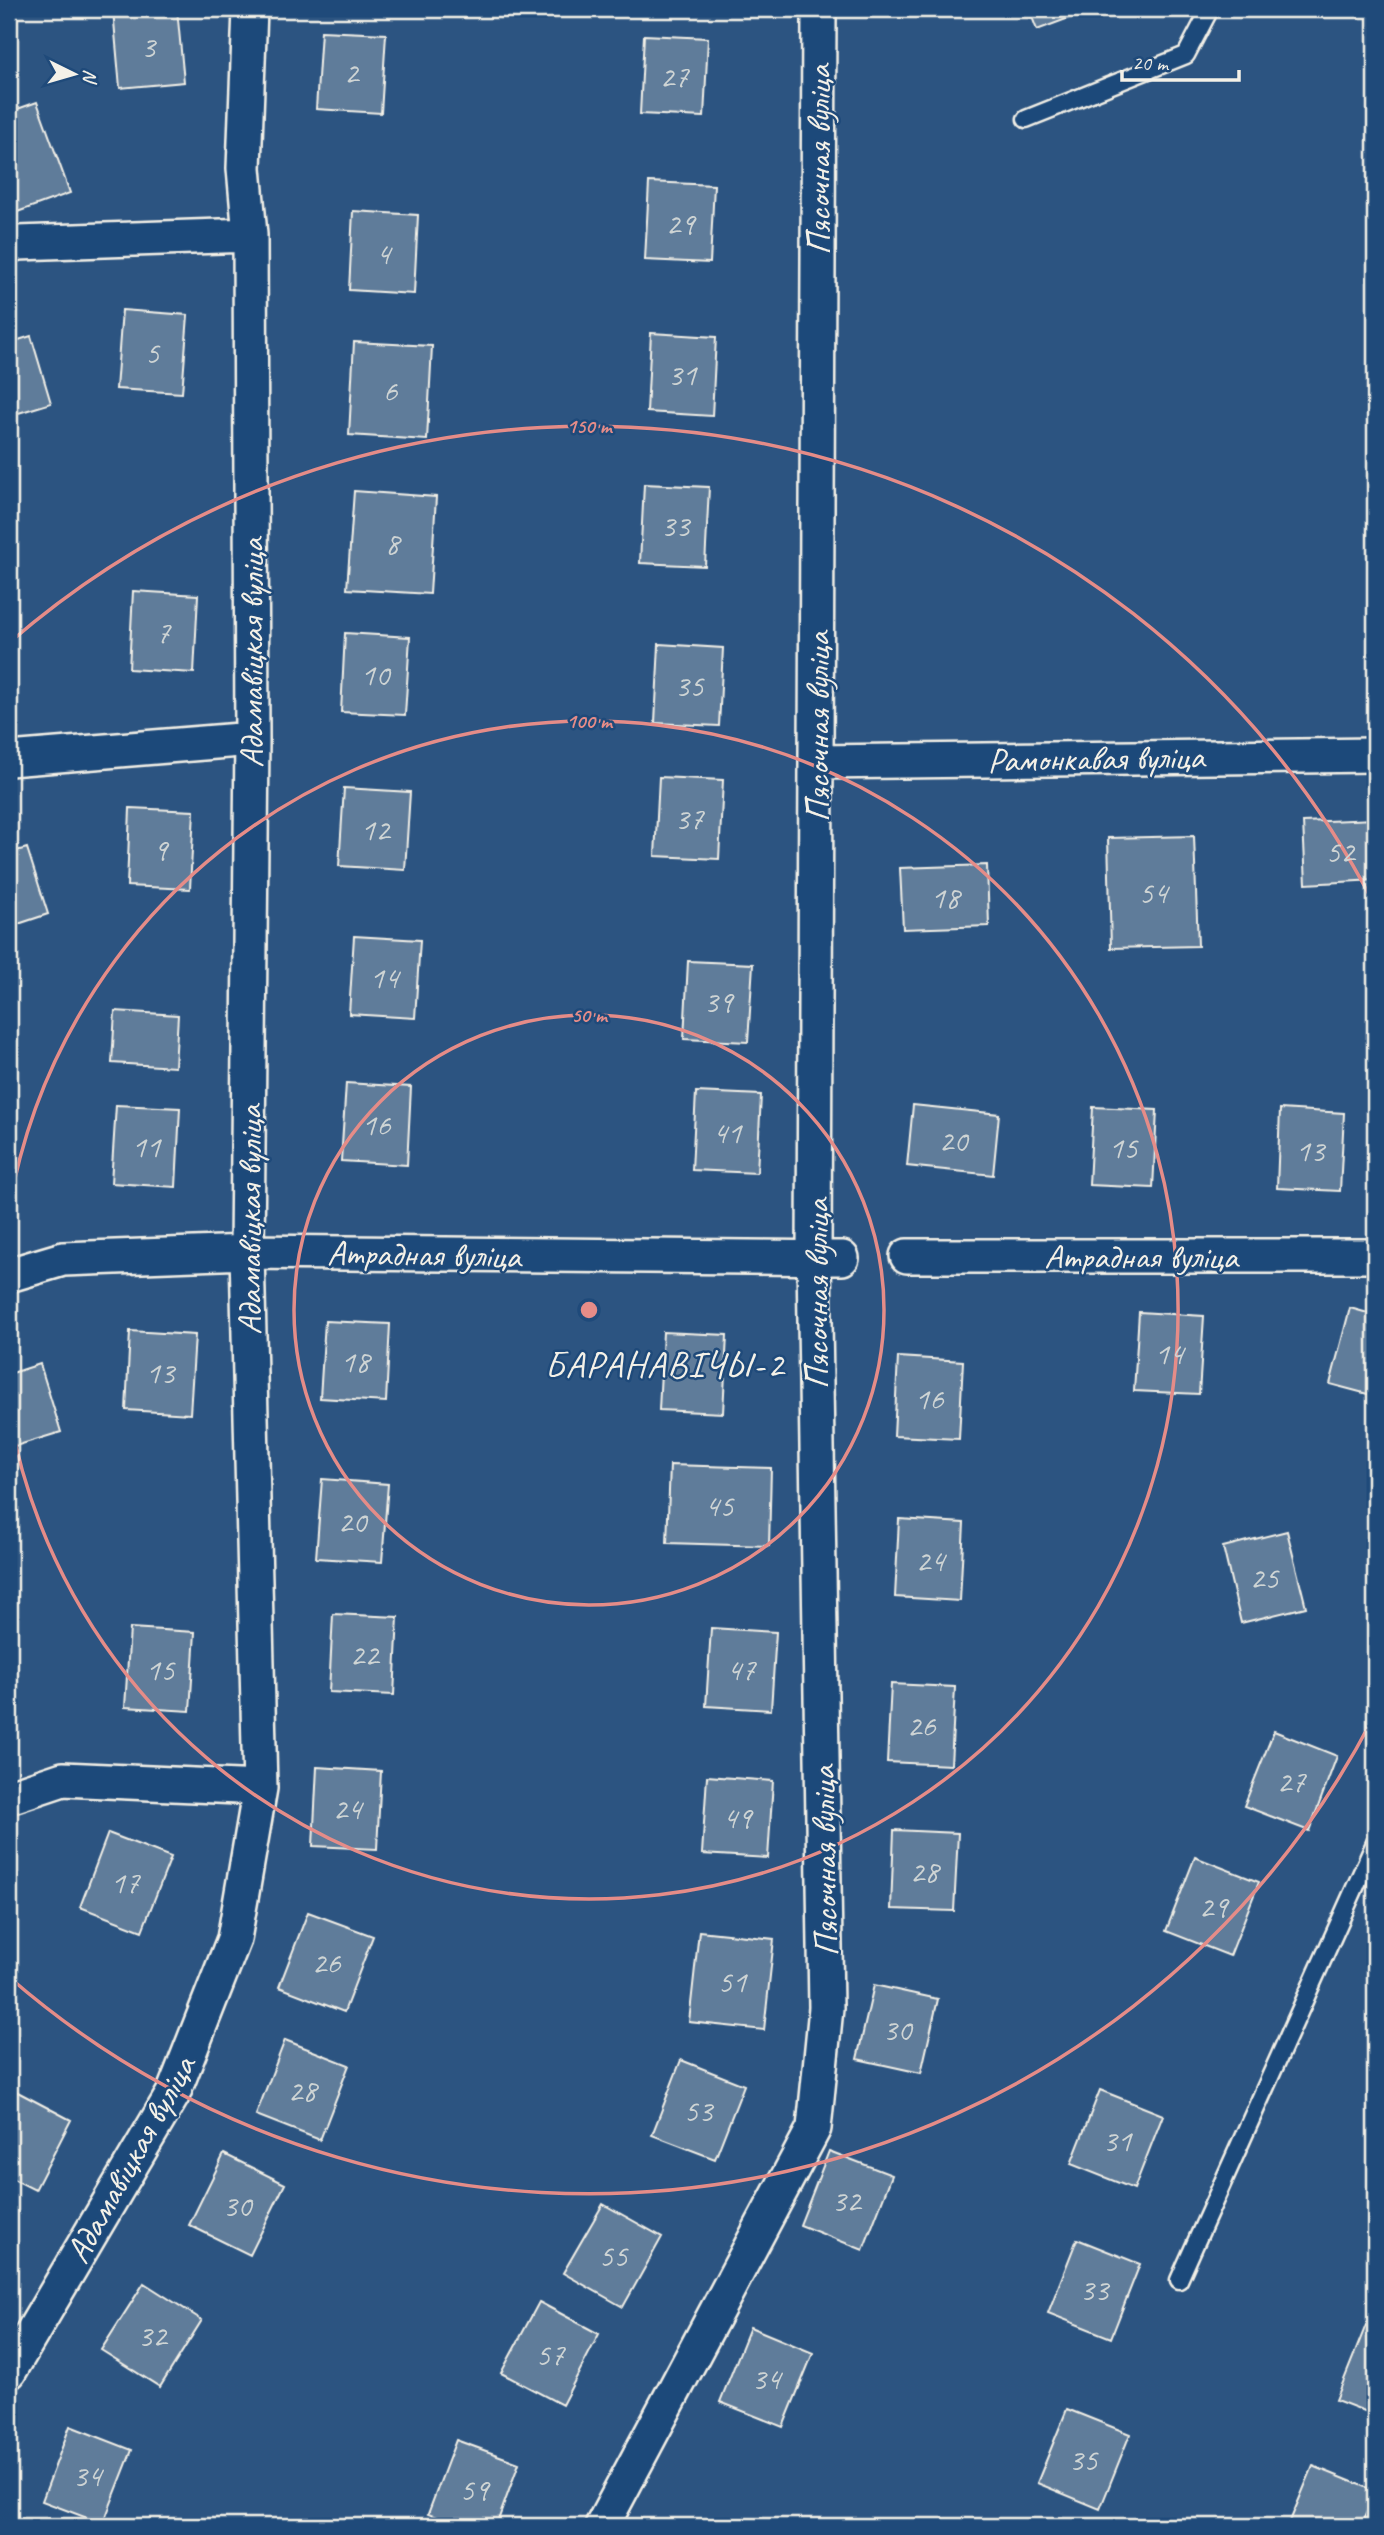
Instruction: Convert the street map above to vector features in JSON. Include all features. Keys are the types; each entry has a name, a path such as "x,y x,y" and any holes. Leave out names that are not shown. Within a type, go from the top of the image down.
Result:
{"street":[{"name":"Адамавіцкая вуліца","path":"9,2372 173,2094 234,1939 260,1788 247,1252 252,739 250,235 244,168 250,9"},
{"name":"Пясочная вуліца","path":"602,2526 814,2127 826,2008 828,1258 817,762 819,9"},
{"path":"9,246 19,243 250,235"},
{"path":"9,759 252,739"},
{"name":"Рамонкавая вуліца","path":"817,762 1375,755"},
{"name":"Атрадная вуліца","path":"9,1275 63,1259 247,1252 828,1258"},
{"name":"Атрадная вуліца","path":"907,1256 1375,1256"},
{"path":"9,1797 62,1779 260,1788"}],"lane":[{"path":"1026,119 1186,55 1210,9"},
{"path":"1179,2280 1375,1843"}],"building":[{"path":"177,9 184,82 120,88 113,10"},
{"path":"1029,9 1093,9 1037,30"},
{"path":"321,31 386,34 381,113 316,109"},
{"path":"644,35 708,38 704,117 640,114"},
{"path":"37,102 70,193 9,215 9,112"},
{"path":"649,182 714,185 710,263 645,260"},
{"path":"353,211 418,215 414,294 349,290"},
{"path":"122,310 188,315 182,393 116,389"},
{"path":"651,333 716,337 712,416 647,412"},
{"path":"31,336 51,403 9,416 9,343"},
{"path":"354,342 432,346 427,440 349,435"},
{"path":"644,484 709,487 705,566 640,563"},
{"path":"354,491 436,497 430,594 347,589"},
{"path":"133,591 198,595 194,673 129,669"},
{"path":"345,633 410,637 405,715 341,712"},
{"path":"659,644 723,648 719,726 655,723"},
{"path":"659,777 723,780 719,859 655,856"},
{"path":"344,788 410,792 405,870 339,866"},
{"path":"130,808 194,811 190,889 127,886"},
{"path":"1375,819 1375,880 1306,884 1303,822"},
{"path":"1194,836 1198,946 1111,948 1108,838"},
{"path":"27,848 48,914 9,927 9,853"},
{"path":"987,865 989,926 903,929 900,868"},
{"path":"354,936 420,940 415,1018 349,1014"},
{"path":"688,961 753,964 748,1042 684,1039"},
{"path":"115,1011 178,1015 175,1067 112,1063"},
{"path":"346,1083 411,1087 407,1165 341,1161"},
{"path":"696,1092 761,1095 757,1173 692,1170"},
{"path":"116,1105 180,1108 176,1187 111,1183"},
{"path":"913,1105 999,1114 993,1175 907,1166"},
{"path":"1093,1107 1157,1110 1153,1188 1089,1185"},
{"path":"1280,1109 1344,1113 1340,1191 1277,1188"},
{"path":"1350,1308 1375,1315 1375,1396 1330,1384"},
{"path":"1139,1312 1204,1316 1199,1394 1134,1391"},
{"path":"325,1321 390,1324 386,1402 320,1398"},
{"path":"130,1331 195,1335 190,1414 126,1410"},
{"path":"663,1332 727,1335 723,1413 659,1410"},
{"path":"898,1357 963,1361 959,1439 894,1436"},
{"path":"40,1364 61,1432 9,1448 9,1374"},
{"path":"670,1465 771,1468 769,1546 667,1543"},
{"path":"322,1479 388,1484 382,1562 316,1558"},
{"path":"899,1519 964,1523 960,1601 895,1597"},
{"path":"1287,1531 1306,1607 1241,1623 1223,1547"},
{"path":"333,1614 398,1617 394,1695 329,1692"},
{"path":"130,1628 195,1632 190,1711 125,1707"},
{"path":"711,1628 776,1632 771,1710 706,1706"},
{"path":"891,1684 955,1687 951,1765 887,1762"},
{"path":"1274,1731 1337,1756 1309,1831 1244,1806"},
{"path":"317,1767 381,1771 377,1849 313,1846"},
{"path":"707,1776 773,1781 768,1858 702,1854"},
{"path":"894,1830 958,1833 954,1911 891,1909"},
{"path":"108,1833 171,1857 142,1931 80,1907"},
{"path":"1195,1857 1259,1882 1230,1956 1166,1931"},
{"path":"308,1912 373,1936 344,2012 279,1987"},
{"path":"699,1931 774,1939 764,2030 689,2022"},
{"path":"874,1985 938,1999 921,2073 857,2059"},
{"path":"285,2040 349,2065 320,2140 256,2115"},
{"path":"681,2060 744,2085 715,2159 652,2135"},
{"path":"10,2088 71,2120 35,2190 9,2177"},
{"path":"1100,2090 1163,2115 1134,2189 1071,2164"},
{"path":"829,2151 892,2175 863,2250 800,2225"},
{"path":"224,2154 285,2184 250,2255 189,2225"},
{"path":"603,2204 662,2237 623,2307 563,2273"},
{"path":"1077,2239 1140,2264 1111,2338 1048,2313"},
{"path":"144,2283 202,2320 160,2387 101,2350"},
{"path":"539,2302 599,2334 562,2405 501,2373"},
{"path":"1366,2325 1375,2329 1375,2415 1336,2400"},
{"path":"750,2327 813,2353 783,2427 720,2402"},
{"path":"1067,2409 1130,2434 1100,2509 1037,2483"},
{"path":"70,2426 132,2450 103,2524 42,2501"},
{"path":"456,2440 519,2463 496,2526 461,2526 428,2514"},
{"path":"1313,2466 1375,2491 1361,2526 1288,2526"}],"district":[{"name":"БАРАНАВІЧЫ-2","path":"665,1364"}]}
